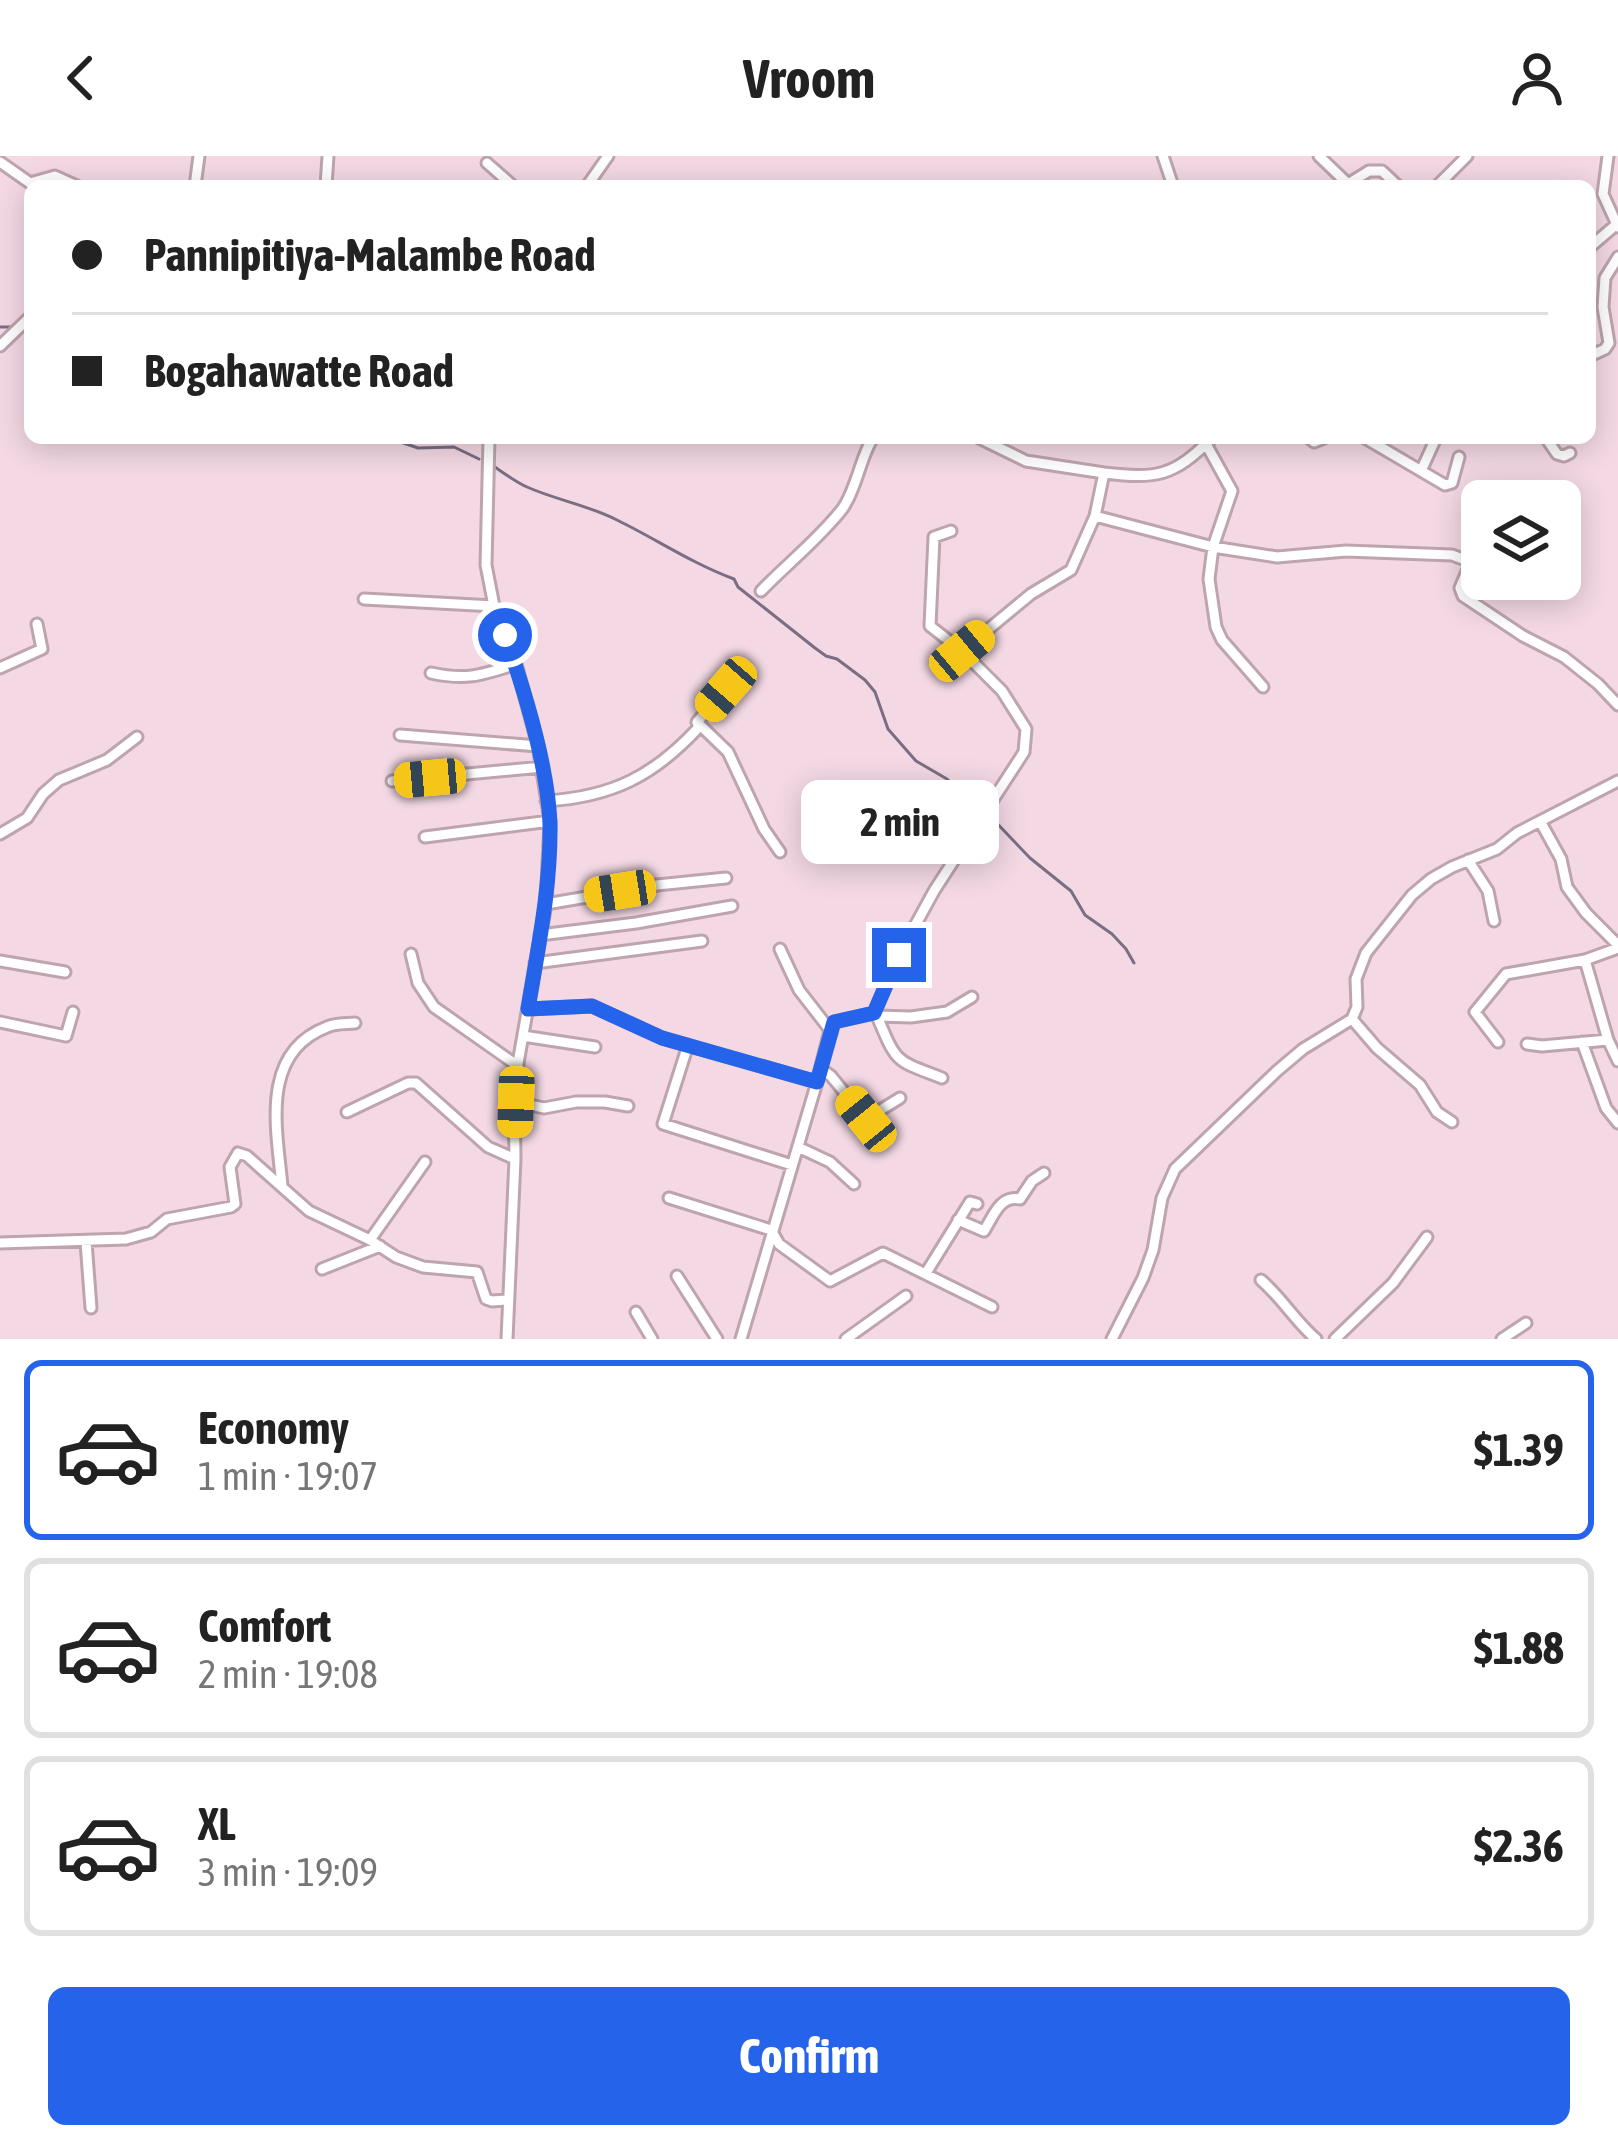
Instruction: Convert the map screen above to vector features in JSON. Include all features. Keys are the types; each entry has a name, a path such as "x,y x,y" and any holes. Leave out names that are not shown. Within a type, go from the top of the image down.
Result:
{"street":[{"path":"592,180 608,156"},
{"path":"1319,156 1342,180"},
{"path":"1443,180 1467,156"},
{"path":"1608,156 1604,194 1617,226"},
{"path":"0,162 26,180"},
{"path":"487,164 506,180"},
{"path":"1355,180 1369,171 1382,171 1392,180"},
{"path":"595,176 599,180"},
{"path":"1596,353 1609,343 1603,307 1605,278 1618,256"},
{"path":"0,346 24,323"},
{"path":"489,444 486,565 494,606 538,746 550,821 546,904 514,1085 507,1339"},
{"path":"761,591 844,506 869,444"},
{"path":"992,444 1026,460 1144,477 1190,461 1206,444 1232,491 1213,547 1209,578 1216,627 1262,687"},
{"path":"1375,444 1445,485 1452,483 1460,458"},
{"path":"1421,471 1433,444"},
{"path":"1550,444 1557,454 1570,453"},
{"path":"962,651 1031,594 1071,570 1095,516 1104,472"},
{"path":"1095,516 1213,547 1277,557 1346,551 1452,555 1471,562 1460,588 1463,596 1564,657 1618,705"},
{"path":"943,1078 900,1062 876,1015 899,955 934,891 1024,752 1026,730 1002,691 930,626 934,537 951,530"},
{"path":"364,599 494,606"},
{"path":"0,668 42,650 37,624"},
{"path":"431,673 458,679 515,664"},
{"path":"697,722 726,689"},
{"path":"546,801 582,799 646,774 690,737 699,727 697,722"},
{"path":"697,722 728,752 780,852"},
{"path":"400,735 538,746"},
{"path":"0,834 27,818 58,780 107,760 137,737"},
{"path":"392,781 542,767"},
{"path":"1112,1339 1143,1278 1162,1198 1175,1169 1277,1071 1352,1019 1357,1007 1356,979 1366,953 1412,895 1431,879 1497,849 1517,833 1618,781"},
{"path":"425,837 550,821"},
{"path":"1498,1042 1475,1012 1506,974 1585,960 1618,946 1568,887 1561,860 1540,821"},
{"path":"1468,860 1488,891 1494,921"},
{"path":"546,904 726,878"},
{"path":"540,935 732,906"},
{"path":"536,963 702,941"},
{"path":"779,949 799,991 830,1030"},
{"path":"411,954 418,983 434,1007 518,1066"},
{"path":"1585,960 1618,1061"},
{"path":"0,961 65,972"},
{"path":"741,1339 834,1022 947,1012 972,997"},
{"path":"528,1009 592,1006 662,1038 817,1082"},
{"path":"0,1022 66,1036 73,1012"},
{"path":"1352,1019 1420,1085 1437,1112 1452,1122"},
{"path":"282,1187 275,1111 281,1068 297,1046 327,1026 355,1023"},
{"path":"523,1036 596,1048"},
{"path":"1527,1044 1608,1040"},
{"path":"1582,1042 1606,1108 1618,1123"},
{"path":"688,1045 663,1124 792,1165"},
{"path":"821,1069 866,1119 900,1097"},
{"path":"347,1112 416,1083 488,1147 515,1159"},
{"path":"516,1102 544,1108 576,1102 628,1106"},
{"path":"798,1147 830,1162 854,1184"},
{"path":"0,1243 126,1239 151,1232 167,1219 231,1207 235,1204 230,1167 238,1153 309,1211 423,1267 476,1272 486,1299 507,1300"},
{"path":"322,1268 375,1243 425,1162"},
{"path":"958,1220 984,1231 1004,1200 1020,1199 1044,1173"},
{"path":"669,1198 772,1230 779,1244 830,1281 884,1253 992,1306"},
{"path":"926,1273 970,1202 977,1204"},
{"path":"1335,1339 1393,1283 1427,1237"},
{"path":"86,1241 91,1308"},
{"path":"677,1276 717,1339"},
{"path":"1261,1280 1316,1339"},
{"path":"846,1339 906,1296"},
{"path":"637,1312 652,1339"},
{"path":"1502,1339 1526,1323"}],"waterway":[{"path":"0,327 14,327"},
{"path":"406,444 454,447 479,459"},
{"path":"495,467 527,487 606,515 734,579 815,648 865,680 875,692 888,729 916,761 981,807"},
{"path":"988,814 1030,858 1071,891 1085,915 1112,934 1134,963"}],"route":[{"path":"505,635 538,746 550,821 546,904 528,1009 592,1006 662,1038 817,1082 834,1022 874,1013 899,955"}]}
